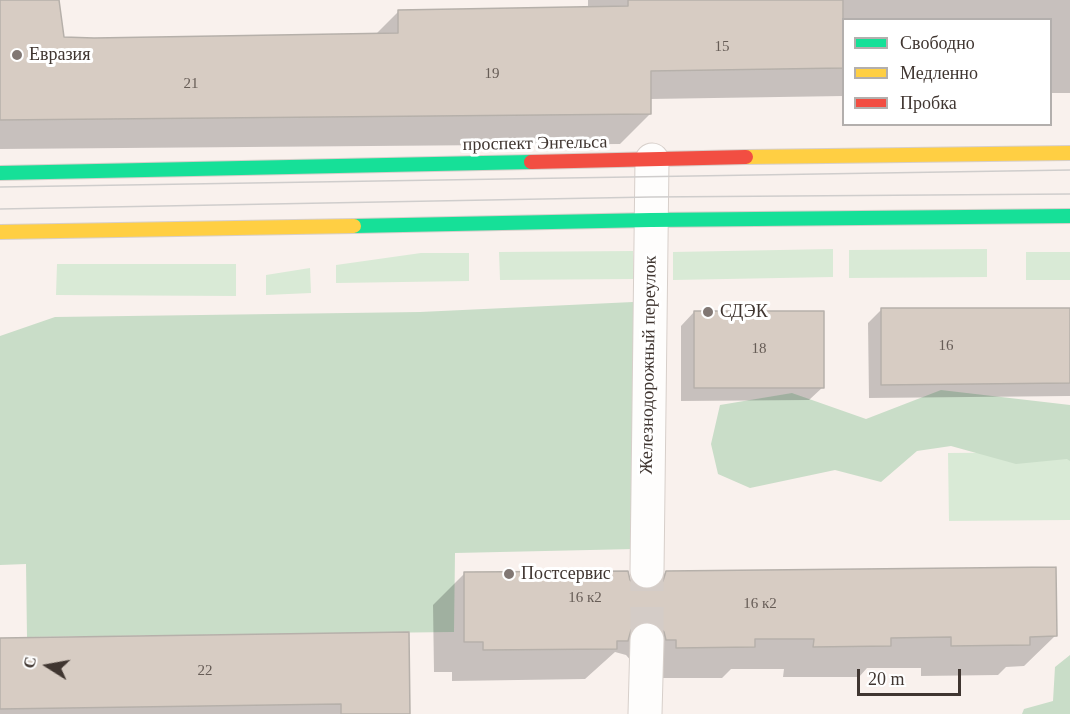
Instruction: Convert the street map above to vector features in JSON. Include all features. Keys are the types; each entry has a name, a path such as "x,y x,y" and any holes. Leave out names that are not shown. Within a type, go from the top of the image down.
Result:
{"main road":[{"name":"проспект Энгельса","path":"0,172 899,154 1070,153"},
{"path":"0,232 651,220 1070,216"}],"street":[{"name":"Железнодорожный переулок","path":"647,571 652,160"},
{"path":"645,714 647,640"}],"green space":[{"path":"833,249 833,277 673,280 673,252"},
{"path":"987,249 987,277 849,278 849,250"},
{"path":"633,251 634,279 500,280 499,252"},
{"path":"1026,252 1070,252 1070,280 1026,280"},
{"path":"421,253 469,253 469,281 336,283 336,265"},
{"path":"57,264 236,264 236,296 56,295"},
{"path":"310,268 311,293 266,295 266,275"},
{"path":"633,302 635,549 455,553 454,632 27,637 26,564 0,565 0,336 55,317 420,312"},
{"path":"941,390 1070,405 1070,461 1067,459 1016,464 951,446 917,451 881,482 835,470 750,488 718,474 711,444 720,405 792,393 866,419"},
{"path":"1070,452 1070,520 949,521 948,453"},
{"path":"1070,655 1070,714 1022,714 1024,709 1053,701 1055,667"}],"building":[{"path":"0,0 59,0 64,37 94,38 398,33 398,10 628,6 628,0 843,0 842,68 651,71 651,114 0,120"},
{"path":"881,308 1070,308 1070,383 881,385"},
{"path":"694,311 824,311 824,388 694,388"},
{"path":"1056,567 1057,636 1030,637 1030,645 951,646 951,637 891,638 891,646 813,647 814,639 755,639 755,647 676,648 676,640 666,640 664,632 657,624 647,621 639,623 631,630 628,641 617,641 617,649 483,650 483,642 464,642 464,572 628,571 630,580 637,587 647,590 656,588 663,581 666,571"},
{"path":"409,632 410,714 341,714 341,704 0,709 0,638"}],"tunnel":[{"path":"647,571 647,640"}],"tram line":[{"path":"0,187 1070,170"},
{"path":"0,209 651,197 1070,194"}],"traffic: fast":[{"path":"0,173 531,162"},
{"path":"354,226 651,220 1070,216"}],"traffic: slow":[{"path":"746,157 1070,153"},
{"path":"0,232 354,226"}],"traffic: jam":[{"path":"531,162 746,157"}],"place":[{"name":"Евразия","path":"17,55"},
{"name":"СДЭК","path":"708,312"},
{"name":"Постсервис","path":"509,574"}]}
